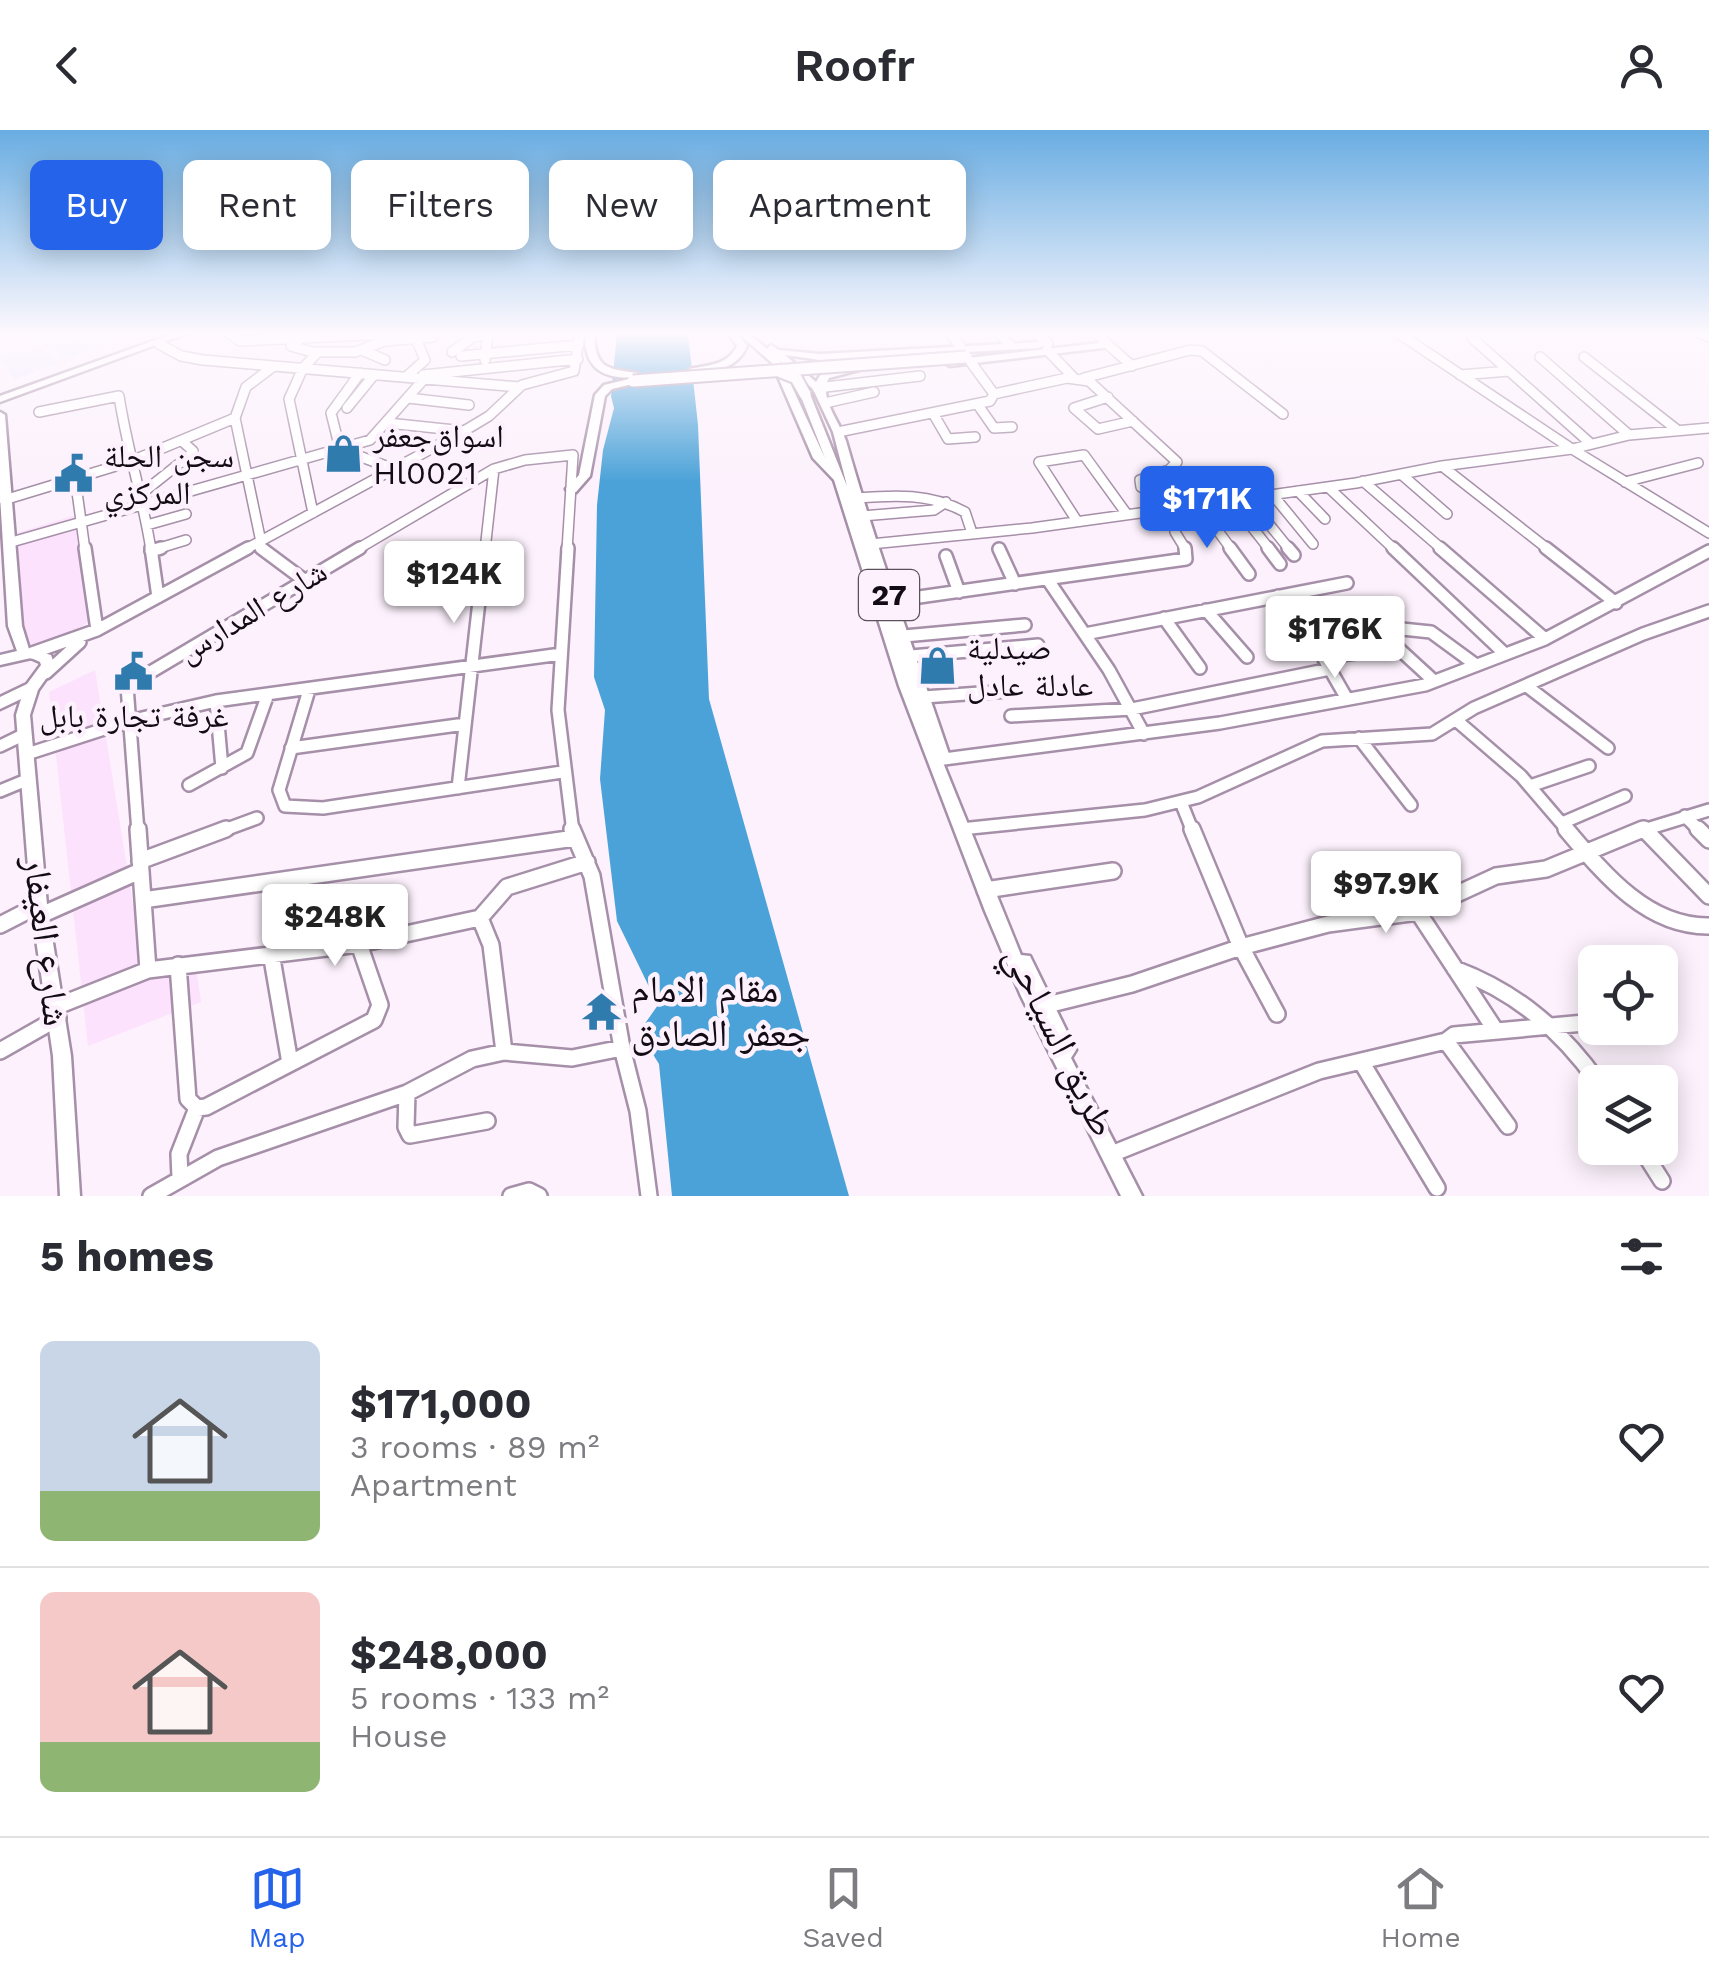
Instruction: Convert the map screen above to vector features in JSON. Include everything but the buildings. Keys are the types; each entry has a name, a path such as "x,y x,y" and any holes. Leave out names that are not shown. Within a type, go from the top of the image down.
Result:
{"main road":[{"path":"0,396 39,383"},
{"path":"572,489 584,476 604,389 621,383"},
{"name":"طريق السياحي","path":"786,383 819,458 839,479 897,660 986,894 1027,990 1130,1192"},
{"path":"803,383 817,393"},
{"path":"806,383 817,393 839,479"},
{"path":"817,393 821,383"},
{"name":"طريق السياحي","path":"817,393 838,432 856,498 944,760 952,805"},
{"path":"0,415 8,543 5,575 15,626 28,653"},
{"path":"0,660 28,653 46,659 46,673 32,688 0,703"},
{"name":"شارع العيفار","path":"32,688 24,714 26,744 40,910 56,1012 70,1196"},
{"path":"0,703 24,714"},
{"name":"طريق السياحي","path":"986,894 1046,1005 1130,1192"}],"street":[{"path":"253,383 246,387 235,418 258,543 304,580"},
{"path":"296,383 289,399 313,513"},
{"path":"340,449 331,412 353,383"},
{"path":"347,408 368,383"},
{"path":"8,543 142,499 246,476 374,438 408,398 413,383"},
{"path":"465,383 518,387 532,383"},
{"path":"817,393 879,383"},
{"path":"986,383 994,394"},
{"path":"994,394 1052,383"},
{"path":"1085,383 1108,396 1177,462 1169,470 1140,480 1140,487"},
{"path":"1242,383 1282,414"},
{"path":"1472,383 1709,533"},
{"path":"1521,383 1590,443"},
{"path":"1569,383 1629,436"},
{"path":"1617,383 1676,430"},
{"path":"28,653 97,630 158,598 464,431 489,416 518,387"},
{"path":"817,393 874,392"},
{"path":"838,432 978,405 990,402 994,394"},
{"path":"39,412 119,396 129,462 142,499 158,598"},
{"path":"1108,396 1074,408 1098,429 1133,422"},
{"path":"408,398 470,405"},
{"path":"978,405 994,428 1012,428"},
{"path":"934,415 948,439 975,437"},
{"path":"3,504 183,442 235,418"},
{"path":"388,423 464,431"},
{"path":"871,544 1328,487 1442,466 1572,449 1629,436 1709,428"},
{"path":"142,499 190,456 193,450 183,442"},
{"path":"340,449 394,469"},
{"name":"شارع المدارس","path":"129,721 127,686 494,470 512,463 572,455 572,489"},
{"path":"1077,521 1038,462 1084,455 1126,513"},
{"path":"1625,482 1698,462"},
{"path":"1442,466 1616,603"},
{"path":"458,788 494,470"},
{"path":"1401,474 1447,514"},
{"path":"1364,481 1545,638"},
{"path":"1328,487 1506,654"},
{"path":"572,489 558,732 562,772 575,838 587,862 622,1048 638,1111 649,1196"},
{"path":"1298,491 1326,519"},
{"path":"77,492 97,630"},
{"path":"856,498 908,494 946,502 965,512 972,533"},
{"path":"1272,494 1313,544"},
{"path":"1246,497 1294,555"},
{"path":"1230,499 1280,564"},
{"path":"862,516 934,510 946,502"},
{"path":"1198,504 1248,574"},
{"path":"147,525 186,514"},
{"path":"891,601 1186,560 1187,552 1175,532"},
{"path":"151,551 186,540"},
{"path":"999,549 1015,584"},
{"path":"944,760 1144,734 1434,681 1545,638 1709,551"},
{"path":"946,556 959,592"},
{"path":"1048,580 1132,709 1144,734"},
{"path":"1085,634 1347,584"},
{"path":"1278,596 1347,699"},
{"path":"1206,610 1247,657"},
{"path":"961,829 1122,813 1181,802 1322,742 1420,736 1474,708 1643,634 1709,611"},
{"path":"1164,618 1200,668"},
{"path":"904,636 1025,625"},
{"path":"1402,629 1431,632 1476,665"},
{"path":"46,673 97,630"},
{"path":"911,656 1038,646"},
{"path":"1011,716 1132,709 1398,648 1434,681"},
{"path":"0,746 26,744 216,701 561,654"},
{"path":"1528,687 1608,748"},
{"path":"309,690 280,790 285,806 295,808 458,788 562,772"},
{"path":"924,697 1008,691"},
{"path":"189,785 250,749 268,694"},
{"path":"216,701 222,768"},
{"path":"1456,720 1530,786 1618,886 1669,923 1694,930 1709,926"},
{"path":"129,721 148,970"},
{"path":"291,748 465,724"},
{"path":"1360,738 1411,804"},
{"path":"1530,786 1589,766"},
{"path":"0,791 30,779"},
{"path":"1562,823 1624,796"},
{"path":"1181,802 1241,947 1277,1014"},
{"path":"1046,1005 1132,984 1241,947 1328,924 1418,912 1496,876 1546,870 1644,829 1709,810"},
{"path":"1685,816 1709,840"},
{"path":"0,924 257,818"},
{"path":"1644,829 1709,896"},
{"path":"143,900 575,838"},
{"path":"0,1050 56,1012 148,970 360,944 480,918 507,887 587,862"},
{"path":"986,894 1113,871"},
{"path":"1418,912 1496,1031"},
{"path":"480,918 491,945 504,1052"},
{"path":"197,1108 216,1103 379,1015 380,1005 360,944"},
{"path":"271,953 290,1063"},
{"path":"178,965 188,1099 197,1108"},
{"path":"1454,970 1506,990 1552,1025 1584,1065"},
{"path":"1114,1153 1319,1071 1446,1042 1454,1035 1578,1023"},
{"path":"1446,1042 1508,1126"},
{"path":"151,1196 246,1146 408,1093 472,1059 504,1052 555,1059 622,1048"},
{"path":"1362,1063 1437,1188"},
{"path":"408,1093 406,1132 410,1135 487,1121"},
{"path":"180,1178 180,1154 197,1108"},
{"path":"1652,1165 1662,1181"},
{"path":"511,1196 528,1192 539,1196"}],"shaded area":[{"path":"83,513 92,620 51,645 24,654 10,535"},
{"path":"95,670 144,972 196,968 201,1002 88,1046 49,692"}],"water":[{"path":"612,383 693,383 709,699 849,1196 672,1196 659,1064 639,1032 658,1005 617,921 600,779 605,710 594,677 597,505 603,450 614,408"}],"place":[{"name":"اسواق‌جعفر Hl0021","path":"343,454"},
{"name":"سجن الحلة المركزي","path":"74,474"},
{"name":"صيدلية عادلة عادل","path":"937,666"},
{"name":"غرفة تجارة بابل","path":"134,671"},
{"name":"مقام الامام جعفر الصادق","path":"601,1011"}]}
